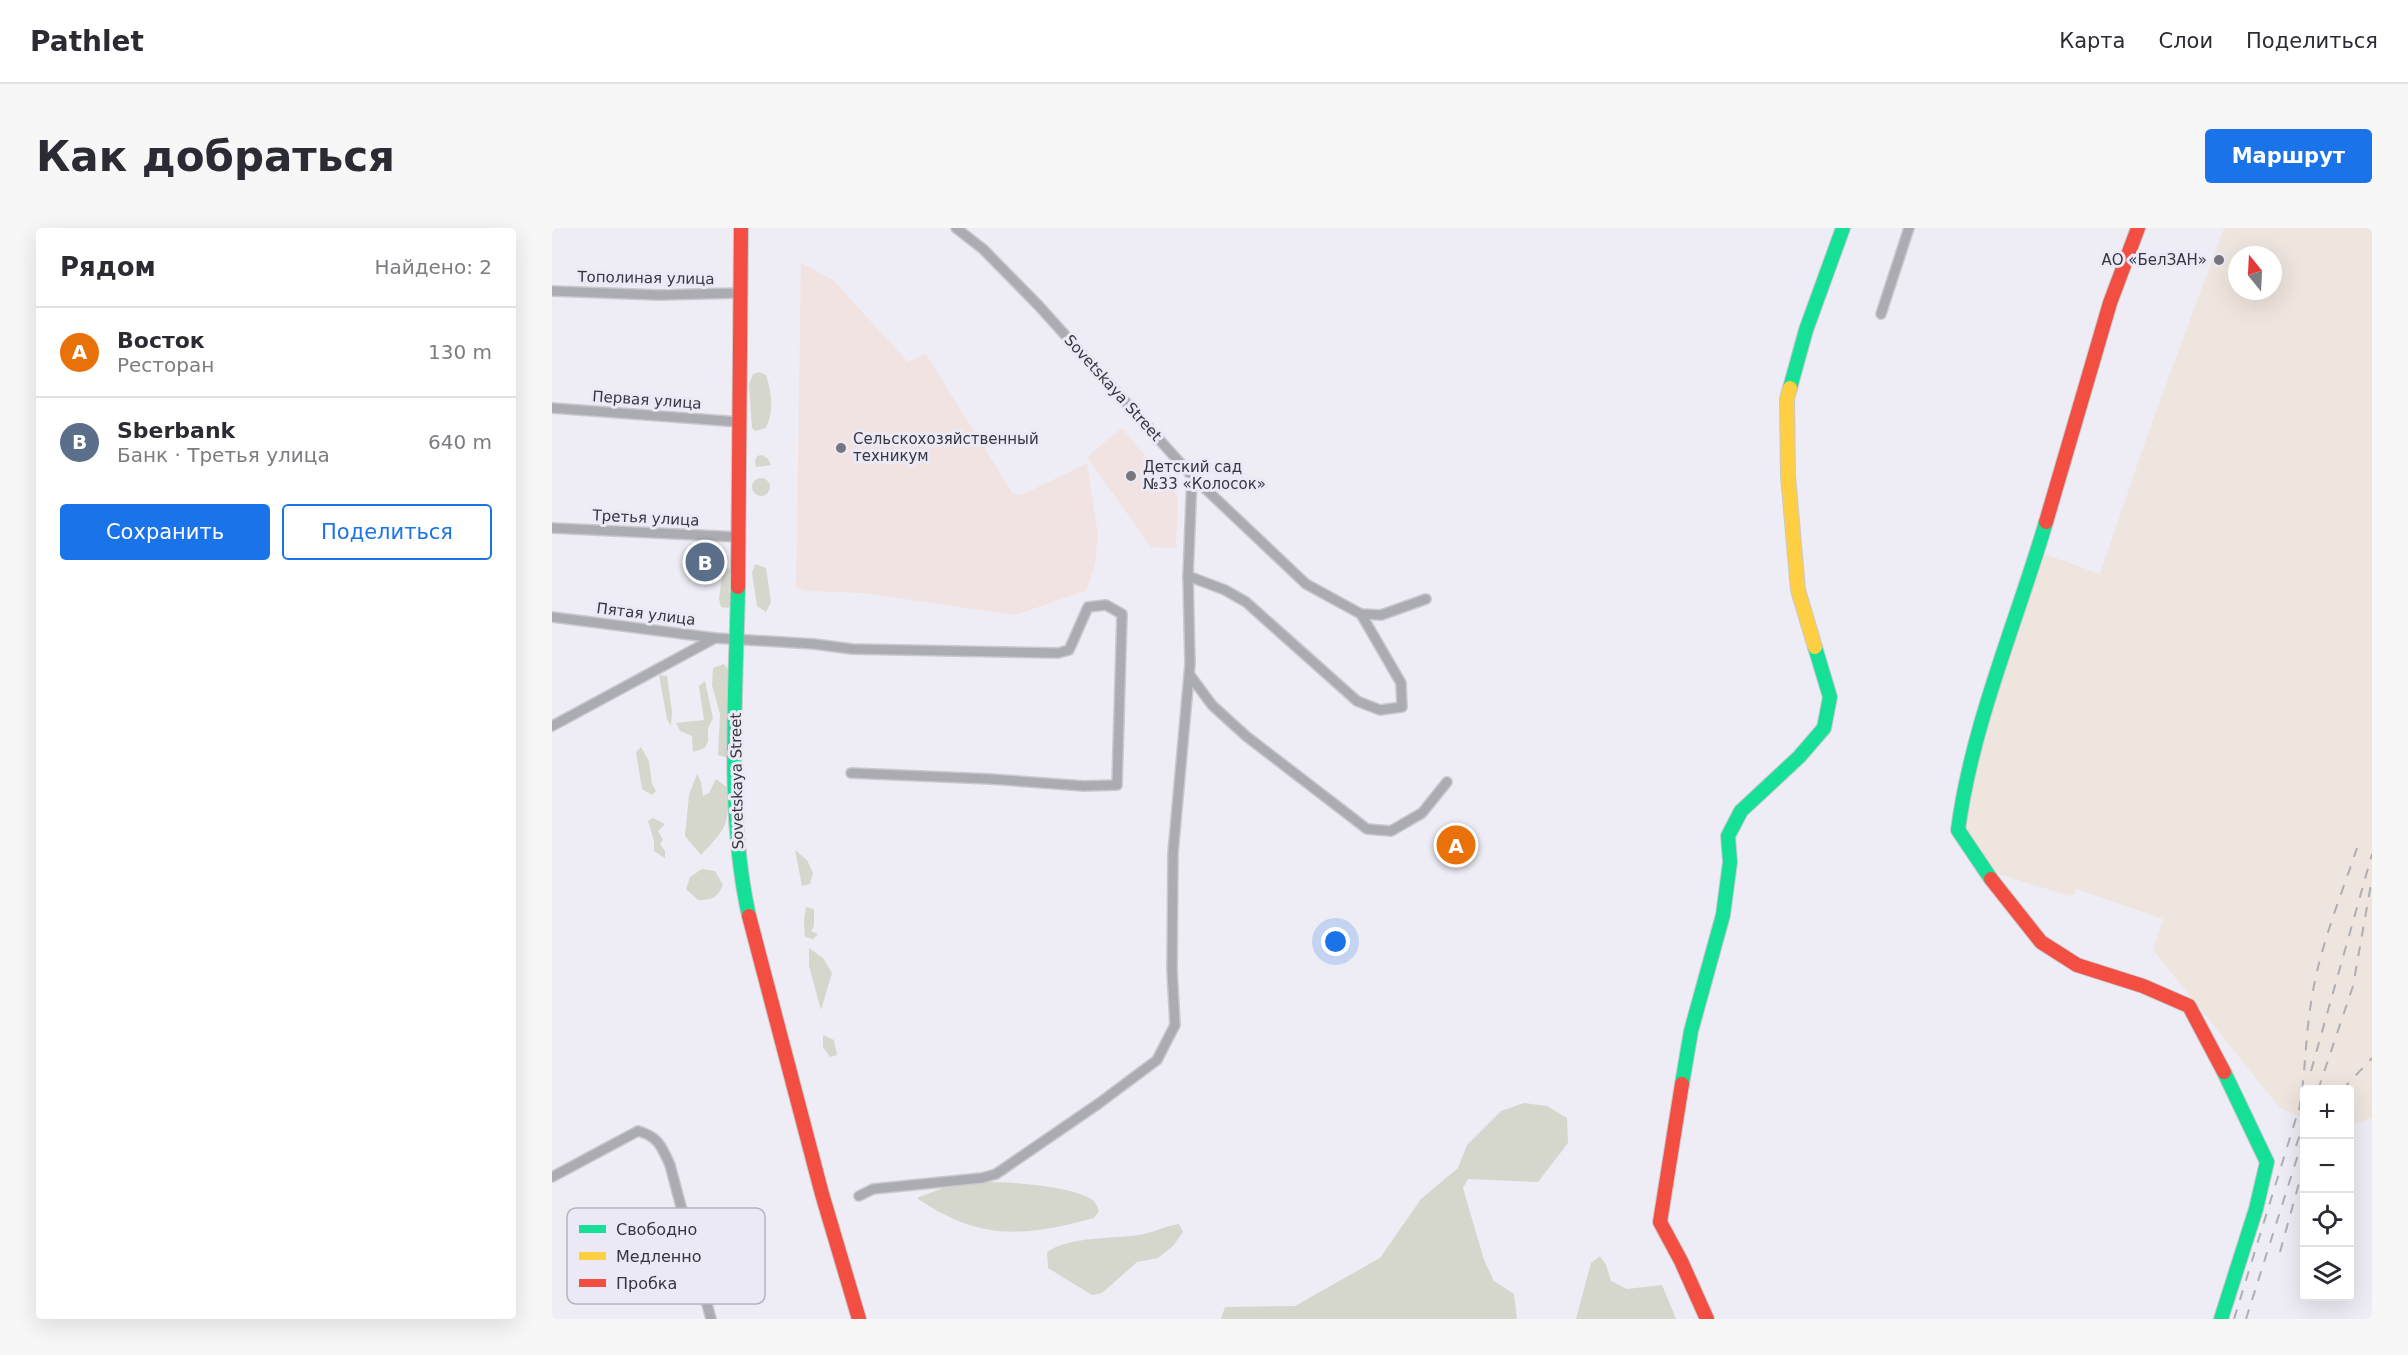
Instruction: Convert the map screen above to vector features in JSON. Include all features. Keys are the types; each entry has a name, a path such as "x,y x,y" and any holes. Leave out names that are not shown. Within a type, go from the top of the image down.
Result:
{"street":[{"name":"Sovetskaya Street","path":"741,228 735,763 740,877 757,953 859,1319"},
{"name":"Sovetskaya Street","path":"956,228 983,249 1039,306 1192,476 1306,584 1361,614"},
{"path":"1707,1319 1681,1261 1660,1222 1691,1031 1723,915 1730,862 1728,836 1742,812 1799,757 1824,728 1830,697 1798,590 1788,477 1787,399 1806,330 1844,228"},
{"path":"1881,314 1909,228"},
{"path":"2138,228 2110,303 2035,559 1996,675 1964,785 1958,830 1979,864 2041,942 2077,965 2143,986 2188,1006 2233,1088 2267,1162 2256,1209 2221,1319"},
{"name":"Тополиная улица","path":"552,291 658,296 740,293"},
{"name":"Первая улица","path":"552,408 740,422"},
{"path":"859,1197 873,1189 982,1178 996,1174 1098,1104 1157,1060 1175,1025 1172,970 1173,853 1189,674 1188,576 1192,476"},
{"name":"Третья улица","path":"552,528 739,537"},
{"path":"1188,576 1225,590 1246,602 1357,701 1380,710 1402,707 1401,683 1361,614"},
{"path":"1361,614 1381,615 1425,599"},
{"name":"Пятая улица","path":"552,617 715,638 863,649 1058,653 1069,650 1088,607 1106,605 1122,614 1117,785 1084,786 851,772"},
{"path":"552,726 715,638"},
{"path":"1189,674 1212,705 1246,736 1367,829 1390,831 1422,813 1447,782"},
{"path":"553,1174 638,1131 648,1134 660,1143 670,1165 681,1208"},
{"path":"706,1304 710,1319"}],"shaded area":[{"name":"АО «БелЗАН»","path":"2224,228 2372,228 2372,1118 2354,1124 2354,1085 2300,1085 2300,1116 2279,1107 2153,950 2163,919 2076,889 2074,895 2069,896 1990,871 1964,828 1969,786 2044,554 2100,574 2146,439"},
{"path":"801,263 833,280 908,362 926,354 1013,494 1022,495 1087,463 1098,535 1095,563 1085,591 1015,615 863,593 810,591 796,588"},
{"path":"759,372 766,375 770,388 771,409 766,428 755,431 752,428 749,384 753,374"},
{"name":"Детский сад №33 «Колосок»","path":"1122,428 1178,496 1176,548 1151,547 1087,457"},
{"path":"762,455 771,465 756,467 757,456"},
{"path":"761,478 767,481 770,487 767,493 761,496 755,493 752,487 755,481"},
{"path":"755,564 766,568 771,602 766,612 757,606 752,573"},
{"path":"723,568 731,569 734,582 729,589 732,604 728,608 721,607 719,599"},
{"path":"724,664 729,671 729,758 718,755 720,714 712,685 713,668"},
{"path":"659,675 667,676 672,712 671,726 667,719"},
{"path":"705,681 713,718 708,728 708,741 705,748 693,752 692,736 680,731 676,723 704,720 699,686"},
{"path":"641,747 649,761 652,784 656,791 652,795 642,789 636,752"},
{"path":"697,774 703,796 709,793 716,779 729,789 728,812 724,826 701,855 685,836 689,795"},
{"path":"653,818 665,824 658,831 663,840 660,844 665,851 665,858 654,851 654,841 648,821"},
{"path":"795,850 807,860 813,873 810,884 802,886"},
{"path":"702,869 715,871 723,885 714,897 698,900 686,889 690,877"},
{"path":"806,907 814,909 814,926 811,931 818,934 813,939 805,937"},
{"path":"809,948 823,958 832,973 821,1010 809,966"},
{"path":"823,1035 834,1040 837,1055 830,1057 823,1047"},
{"path":"1524,1103 1547,1106 1567,1118 1568,1143 1538,1182 1468,1179 1463,1188 1484,1260 1494,1281 1514,1294 1517,1319 1221,1319 1225,1307 1295,1306 1380,1258 1421,1199 1458,1168 1467,1145 1501,1111"},
{"path":"987,1182 1026,1184 1070,1191 1091,1199 1099,1211 1094,1218 1046,1229 1002,1231 961,1222 917,1198 943,1188"},
{"path":"1179,1224 1183,1232 1173,1246 1158,1258 1137,1262 1102,1293 1092,1295 1048,1268 1047,1252 1067,1243 1139,1235"},
{"path":"1600,1256 1606,1265 1611,1281 1627,1289 1662,1285 1676,1319 1576,1319 1591,1263"}],"railway":[{"path":"2299,1110 2310,1011 2320,959 2357,848"},
{"path":"2311,1071 2372,854"},
{"path":"2320,1085 2353,986 2371,884"},
{"path":"2347,1085 2372,1058"},
{"path":"2234,1319 2297,1115"},
{"path":"2296,1146 2300,1134"},
{"path":"2246,1319 2300,1148"},
{"path":"2280,1252 2300,1180"}],"traffic: fast":[{"path":"1790,388 1806,330 1843,228"},
{"path":"1991,879 1958,830 1973,752 1984,713 2046,522"},
{"path":"738,587 735,795 737,836 749,916"},
{"path":"1682,1084 1691,1031 1723,915 1730,862 1728,836 1741,811 1799,757 1824,728 1830,697 1815,647"},
{"path":"2221,1319 2256,1209 2267,1162 2224,1072"}],"traffic: slow":[{"path":"1790,388 1787,399 1788,476 1798,590 1815,647"}],"traffic: jam":[{"path":"738,587 741,228"},
{"path":"2046,522 2110,303 2138,228"},
{"path":"1991,879 2041,942 2077,965 2143,986 2189,1006 2224,1072"},
{"path":"749,916 822,1194 859,1319"},
{"path":"1682,1084 1660,1222 1681,1261 1707,1319"}],"place":[{"name":"АО «БелЗАН»","path":"2219,260"},
{"name":"Сельскохозяйственный техникум","path":"841,448"},
{"name":"Детский сад №33 «Колосок»","path":"1131,476"},
{"name":"Sberbank","path":"705,562"},
{"name":"Восток","path":"1456,845"}]}
